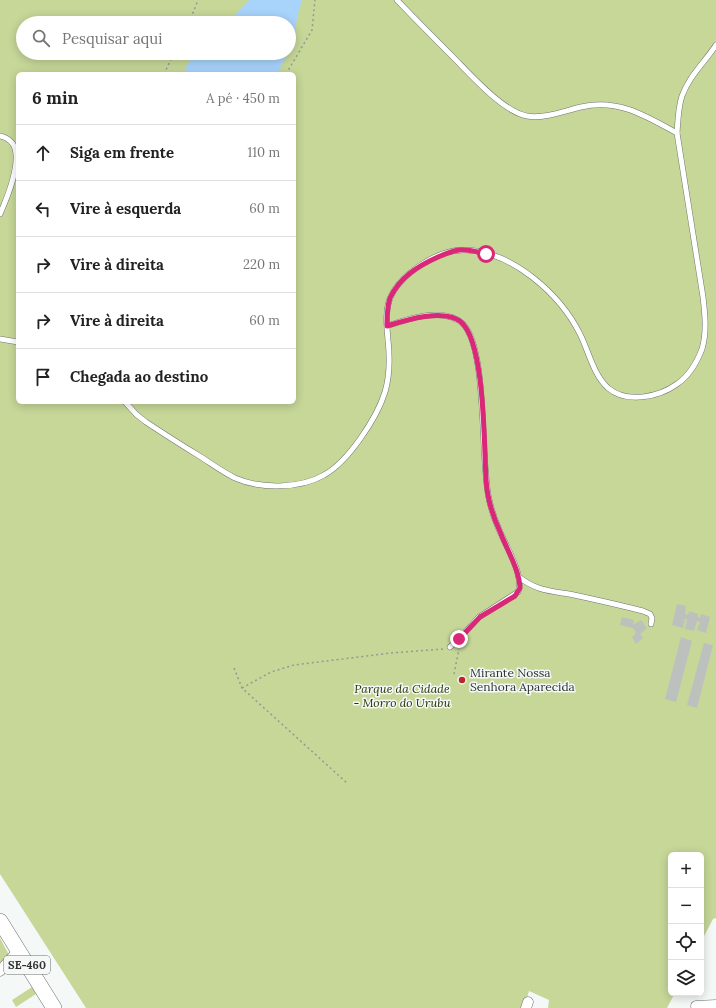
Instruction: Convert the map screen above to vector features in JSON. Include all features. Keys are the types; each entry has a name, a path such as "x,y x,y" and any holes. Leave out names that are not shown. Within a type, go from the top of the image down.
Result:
{"main road":[{"name":"SE-460","path":"0,922 51,1007"}],"street":[{"path":"0,971 18,951"},
{"path":"696,1006 716,1006"}],"lane":[{"path":"397,0 481,85 505,106 518,114 528,116 552,114 583,106 616,106 631,109 677,133"},
{"path":"126,404 146,422 235,478 254,484 278,486 309,481 324,475 341,462 355,445 379,406 385,392 389,376 390,355 387,310 395,289 414,269 458,250 475,251 497,257 538,281 554,295 574,322 596,372 608,388 615,393 631,397 647,397 666,391 678,383 692,368 698,359 702,348 705,323 703,297 677,133 680,105 684,90 716,45"},
{"path":"0,136 9,140 13,144 16,160 11,185 0,214"},
{"path":"387,326 414,318 438,315 457,319 467,330 473,344 477,362 481,392 486,481 489,499 497,525 516,568 520,588 518,592 480,617 450,647"},
{"path":"0,339 16,342"},
{"path":"519,577 527,584 541,590 563,593 643,611 650,614 652,618 651,624"}],"path":[{"path":"192,16 198,0"},
{"path":"296,57 312,30 315,0"},
{"path":"165,72 171,60"},
{"path":"287,72 294,60"},
{"path":"454,674 463,634"},
{"path":"242,688 271,672 294,665 450,647"},
{"path":"234,668 242,688 347,783"}],"green space":[{"name":"Parque da Cidade - Morro do Urubu","path":"0,0 716,0 716,918 713,919 704,936 704,852 668,852 668,996 673,996 667,1008 548,1008 549,1000 529,991 524,1008 86,1008 0,874"},
{"path":"0,938 9,955 0,964"},
{"path":"32,987 36,994 16,1007 12,1000"}],"water":[{"path":"249,0 302,0 296,24 296,16 234,16"},
{"path":"191,60 284,60 278,72 185,72"}],"building":[{"path":"677,604 686,606 685,614 688,615 689,611 698,614 698,617 700,618 701,614 710,617 706,633 697,630 700,622 697,621 694,631 685,629 687,619 685,619 683,628 672,625"},
{"path":"622,617 634,620 633,625 641,620 647,628 640,634 643,638 636,644 632,637 636,633 633,628 620,625"},
{"path":"681,637 692,641 676,702 665,699"},
{"path":"704,643 713,645 697,708 687,705"}],"place":[{"name":"Mirante Nossa Senhora Aparecida","path":"462,680"}],"route":[{"path":"459,639 474,622 515,596 520,588 516,568 497,525 489,499 486,481 481,392 477,362 473,344 467,330 457,319 438,315 426,316 407,319 387,326 387,310 395,289 414,269 458,250 475,251 486,254"}]}
